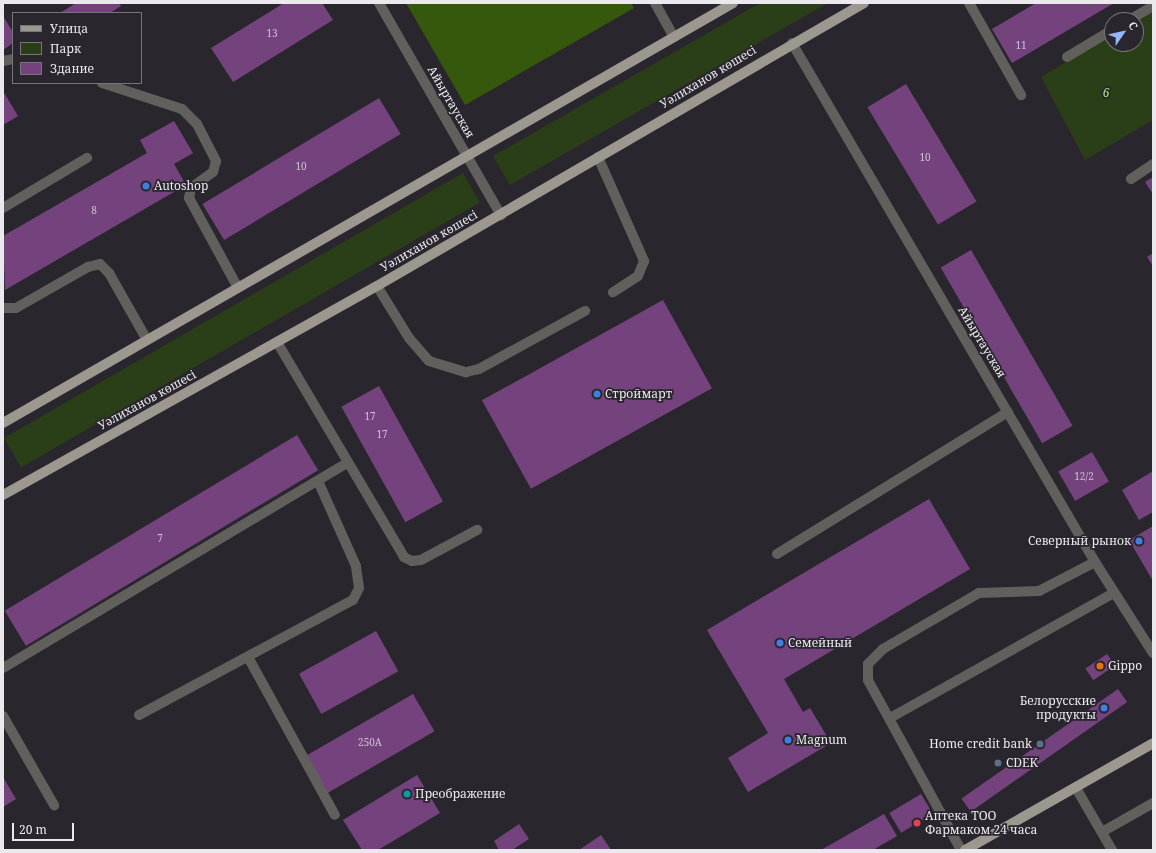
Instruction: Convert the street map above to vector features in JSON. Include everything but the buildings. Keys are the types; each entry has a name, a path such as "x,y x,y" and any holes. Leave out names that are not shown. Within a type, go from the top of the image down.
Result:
{"main road":[{"path":"3,423 733,3"},
{"name":"Уәлиханов көшесі","path":"3,495 377,286 501,215 792,42 864,3"},
{"path":"965,850 1076,788 1153,742"}],"street":[{"name":"Айыртауская","path":"379,3 501,215"},
{"path":"655,3 674,37"},
{"path":"969,3 1021,95"},
{"path":"1143,12 1153,6"},
{"path":"1067,57 1104,35"},
{"name":"Айыртауская","path":"792,42 1095,562 1153,653"},
{"path":"105,84 178,107 197,124 216,162 213,172 191,188 189,198 238,288"},
{"path":"598,157 644,261 638,276 613,292"},
{"path":"3,208 87,158"},
{"path":"1131,179 1153,164"},
{"path":"3,308 16,308 88,267 100,264 109,273 147,340"},
{"path":"377,286 409,338 429,361 466,372 479,369 585,311"},
{"path":"277,342 347,463 408,559 426,558 477,530"},
{"path":"777,554 1008,412"},
{"path":"3,668 347,463"},
{"path":"139,715 349,603 357,594 356,566 318,481"},
{"path":"961,850 867,676 868,664 880,652 979,593 1039,591 1095,562"},
{"path":"890,718 1114,593"},
{"path":"248,657 335,815"},
{"path":"3,716 54,806"},
{"path":"1076,788 1112,850"},
{"path":"1102,832 1153,803"}],"green space":[{"path":"406,3 631,3 634,8 465,105"},
{"path":"760,3 828,3 510,185 493,156"},
{"name":"6","path":"1153,10 1153,120 1085,160 1041,77 1104,39 1104,52 1144,52 1144,15"},
{"path":"463,173 480,202 21,467 4,438"}],"place":[{"name":"Autoshop","path":"146,186"},
{"name":"Строймарт","path":"597,394"},
{"name":"Северный рынок","path":"1139,541"},
{"name":"Семейный","path":"780,643"},
{"name":"Gippo","path":"1100,666"},
{"name":"Белорусские продукты","path":"1104,708"},
{"name":"Magnum","path":"788,740"},
{"name":"Home credit bank","path":"1040,744"},
{"name":"CDEK","path":"998,763"},
{"name":"Преображение","path":"407,794"},
{"name":"Аптека ТОО Фармаком 24 часа","path":"917,823"}]}
